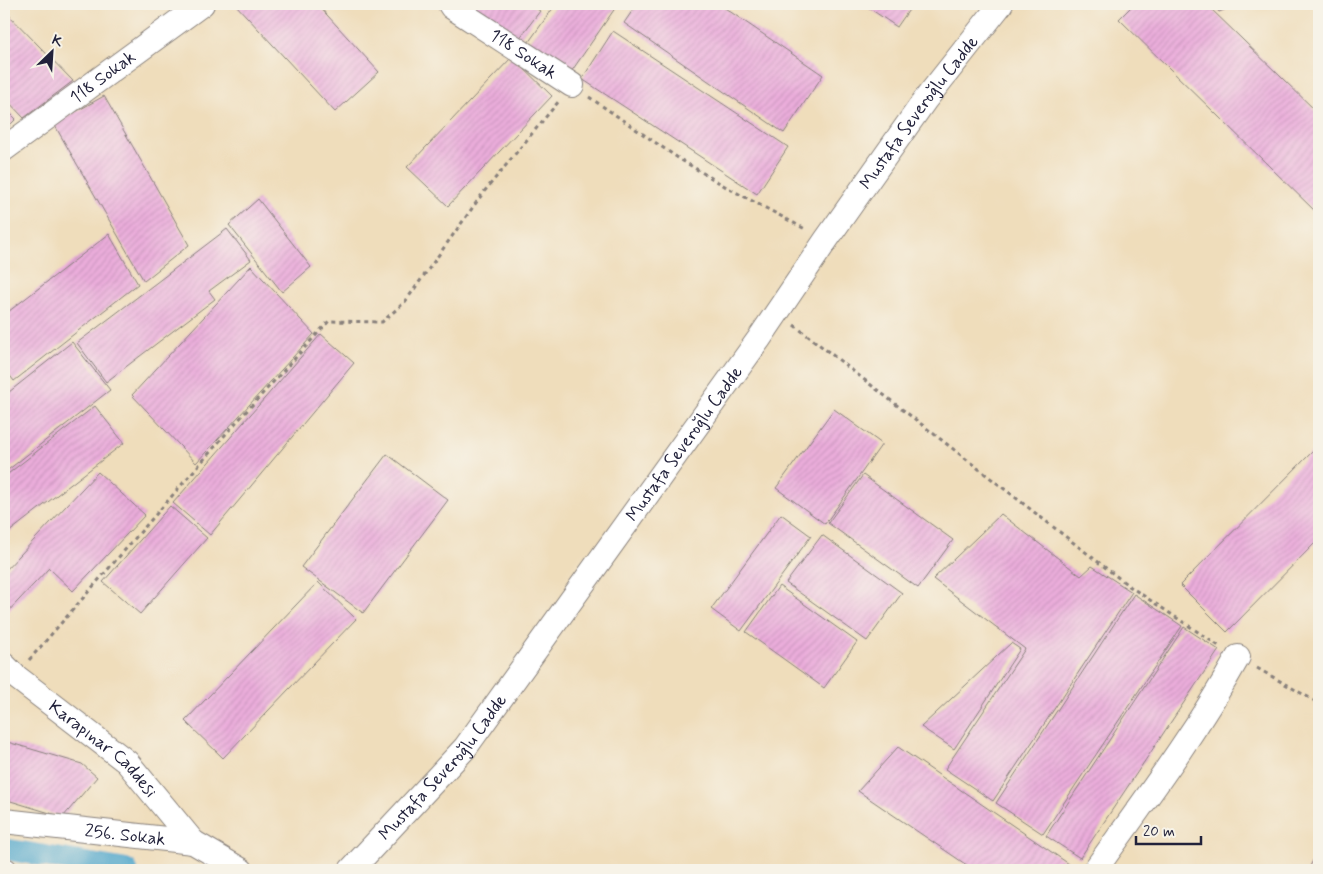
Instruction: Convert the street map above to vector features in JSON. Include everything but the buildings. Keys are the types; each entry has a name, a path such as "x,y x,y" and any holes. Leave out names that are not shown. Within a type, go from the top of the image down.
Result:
{"street":[{"name":"118 Sokak","path":"4,149 202,4"},
{"name":"118 Sokak","path":"450,4 572,85"},
{"name":"Mustafa Severoğlu Cadde","path":"351,870 465,748 592,573 925,100 1001,4"},
{"path":"1095,870 1189,738 1238,657"},
{"name":"Karapınar Caddesi","path":"9,671 127,762 193,842"},
{"name":"256. Sokak","path":"4,822 193,842 241,870"}],"path":[{"path":"9,671 330,321 382,322 405,302 483,193 572,85 686,163 728,188 826,240"},
{"path":"777,312 1129,586 1238,657 1315,701 1319,694"}],"waterway":[{"path":"4,849 127,870"}]}
